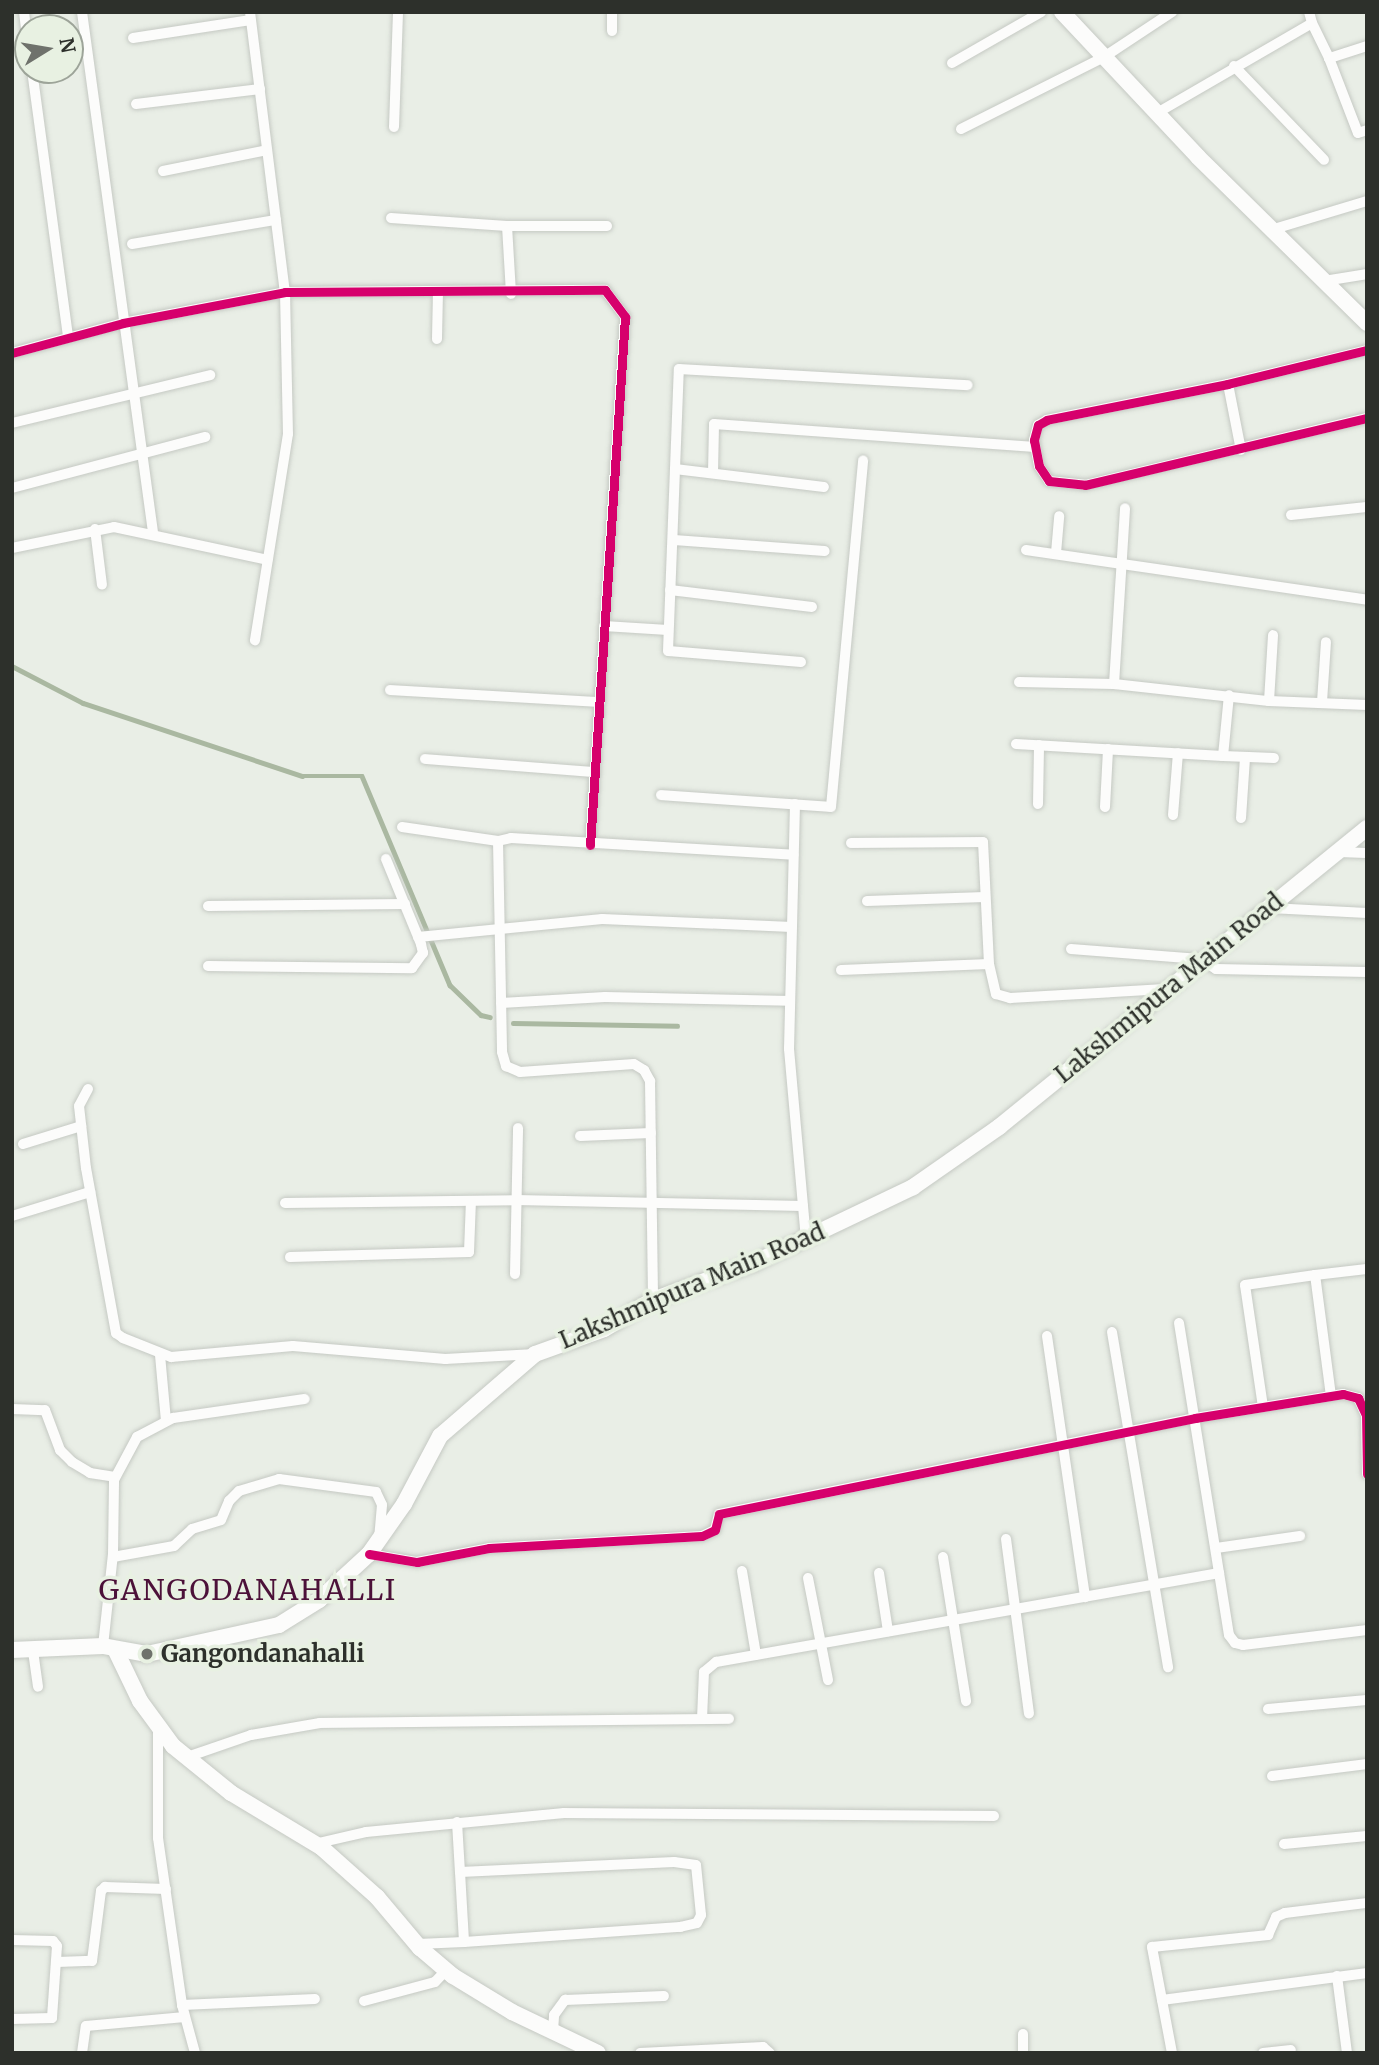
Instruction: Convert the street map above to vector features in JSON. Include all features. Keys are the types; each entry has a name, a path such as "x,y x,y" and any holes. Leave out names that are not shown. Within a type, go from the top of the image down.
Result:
{"main road":[{"path":"1062,12 1157,113 1367,323"},
{"name":"Lakshmipura Main Road","path":"12,1650 109,1647 148,1654 279,1625 319,1600 369,1554 404,1504 440,1436 535,1354 604,1329 653,1300 806,1240 913,1187 964,1154 1200,960 1270,908 1367,828"},
{"path":"109,1647 158,1728 187,1757 232,1793 314,1844 377,1897 418,1944 446,1970 598,2053"}],"street":[{"path":"82,12 140,455 153,532"},
{"path":"394,127 398,12"},
{"path":"611,12 612,31"},
{"path":"952,63 1041,12"},
{"path":"961,129 1104,57 1172,12"},
{"path":"133,38 251,16 285,292 288,434 255,640"},
{"path":"1157,113 1311,18 1358,133 1367,130"},
{"path":"1329,58 1367,46"},
{"path":"1234,66 1324,160"},
{"path":"34,84 68,338"},
{"path":"136,104 260,89"},
{"path":"163,171 267,150"},
{"path":"1274,229 1367,201"},
{"path":"391,218 508,226 607,226"},
{"path":"132,244 276,220"},
{"path":"508,226 511,294"},
{"path":"1324,281 1367,274"},
{"path":"12,352 123,323 285,292 438,291 511,294 606,290 625,317 590,845"},
{"path":"437,339 438,291"},
{"path":"1367,350 1228,384 1047,420 1038,425 1035,447 1049,481 1065,486 1241,450 1367,418"},
{"path":"802,662 668,651 679,369 968,385"},
{"path":"12,423 210,375"},
{"path":"1228,384 1241,450"},
{"path":"713,473 714,424 1035,447"},
{"path":"12,488 205,437"},
{"path":"661,795 831,807 863,460"},
{"path":"675,469 824,487"},
{"path":"1291,515 1367,507"},
{"path":"1114,684 1119,564 1125,508"},
{"path":"1056,553 1059,516"},
{"path":"12,548 95,529 153,532 268,560"},
{"path":"95,529 102,585"},
{"path":"674,540 825,551"},
{"path":"1026,550 1367,600"},
{"path":"670,590 812,607"},
{"path":"604,626 668,630"},
{"path":"1269,702 1273,635"},
{"path":"1322,702 1326,642"},
{"path":"1019,682 1114,684 1229,695 1269,702 1367,705"},
{"path":"390,690 600,702"},
{"path":"1223,756 1229,695"},
{"path":"1016,744 1274,758"},
{"path":"1038,803 1039,745"},
{"path":"1105,807 1108,749"},
{"path":"1173,815 1178,753"},
{"path":"1241,818 1245,757"},
{"path":"425,760 595,772"},
{"path":"794,804 789,1049 806,1240"},
{"path":"402,827 498,841 511,838 590,845 793,855"},
{"path":"498,841 499,929 506,1066 520,1072 634,1064 644,1070 650,1080 653,1300"},
{"path":"851,843 983,842 989,964 996,994 1010,998 1165,989"},
{"path":"1336,852 1367,853"},
{"path":"208,966 412,968 423,953 420,937 386,859"},
{"path":"867,901 985,897"},
{"path":"208,906 405,904"},
{"path":"1270,908 1367,913"},
{"path":"420,937 602,919 792,927"},
{"path":"1071,949 1200,960 1216,969 1367,972"},
{"path":"841,970 989,964"},
{"path":"502,1003 605,998 790,1001"},
{"path":"88,1089 79,1106 81,1126 90,1192 116,1333 160,1354 293,1346 445,1359 535,1354"},
{"path":"23,1144 81,1126"},
{"path":"515,1274 518,1128"},
{"path":"580,1136 651,1133"},
{"path":"12,1216 90,1192"},
{"path":"285,1203 516,1200 803,1206"},
{"path":"290,1257 469,1252 471,1201"},
{"path":"1263,1407 1245,1284 1367,1269"},
{"path":"1315,1275 1331,1396"},
{"path":"1179,1322 1219,1573 1234,1643 1367,1630"},
{"path":"1112,1332 1152,1585 1168,1667"},
{"path":"1047,1336 1085,1597"},
{"path":"160,1354 166,1421"},
{"path":"369,1554 417,1562 489,1548 702,1536 715,1530 719,1514 1195,1418 1331,1396 1358,1398 1366,1415 1367,1474"},
{"path":"109,1647 113,1557 111,1502 115,1477 137,1437 166,1421 305,1399"},
{"path":"12,1409 38,1406 45,1410 60,1450 72,1462 90,1474 115,1477"},
{"path":"113,1557 174,1546 192,1528 221,1520 229,1501 239,1491 279,1479 376,1492 382,1505 379,1539"},
{"path":"1216,1548 1300,1536"},
{"path":"1006,1539 1029,1713"},
{"path":"943,1558 966,1700"},
{"path":"743,1571 756,1655"},
{"path":"878,1573 888,1631"},
{"path":"702,1719 704,1672 710,1664 1219,1573"},
{"path":"808,1578 828,1680"},
{"path":"33,1651 38,1687"},
{"path":"1268,1709 1367,1700"},
{"path":"187,1757 251,1735 332,1722 729,1719"},
{"path":"158,1728 155,1785 166,1889 181,2005 195,2053"},
{"path":"1272,1776 1367,1765"},
{"path":"314,1844 457,1822 641,1812 995,1816"},
{"path":"457,1822 464,1941"},
{"path":"1284,1844 1367,1836"},
{"path":"418,1944 680,1927 697,1923 699,1892 695,1865 689,1862 460,1872"},
{"path":"57,1962 92,1961 100,1891 105,1887 166,1889"},
{"path":"1172,2053 1152,1947 1268,1935 1276,1917 1285,1913 1367,1903"},
{"path":"12,1940 53,1941 57,1962 52,2018 12,2019"},
{"path":"363,2001 435,1982 446,1970"},
{"path":"1162,2000 1367,1973"},
{"path":"1337,1976 1347,2053"},
{"path":"554,2031 554,2015 565,2000 664,1996"},
{"path":"181,2005 315,1999"},
{"path":"82,2053 86,2026 185,2017"},
{"path":"1023,2034 1023,2053"},
{"path":"640,2053 763,2047 770,2053"},
{"path":"1263,2053 1291,2050"}],"waterway":[{"path":"12,666 83,703 302,776 362,776 450,985 481,1015 490,1017"},
{"path":"513,1023 677,1026"}],"cycle path":[{"path":"12,353 123,323 285,292 605,290 625,317 590,845"},
{"path":"1367,350 1228,384 1047,420 1038,425 1034,440 1039,466 1049,481 1085,485 1367,418"},
{"path":"369,1554 417,1562 489,1548 702,1536 715,1530 719,1514 1195,1418 1343,1394 1358,1398 1366,1415 1367,1474"}],"place":[{"name":"Gangondanahalli","path":"147,1654"}],"district":[{"name":"GANGODANAHALLI","path":"248,1590"}]}
